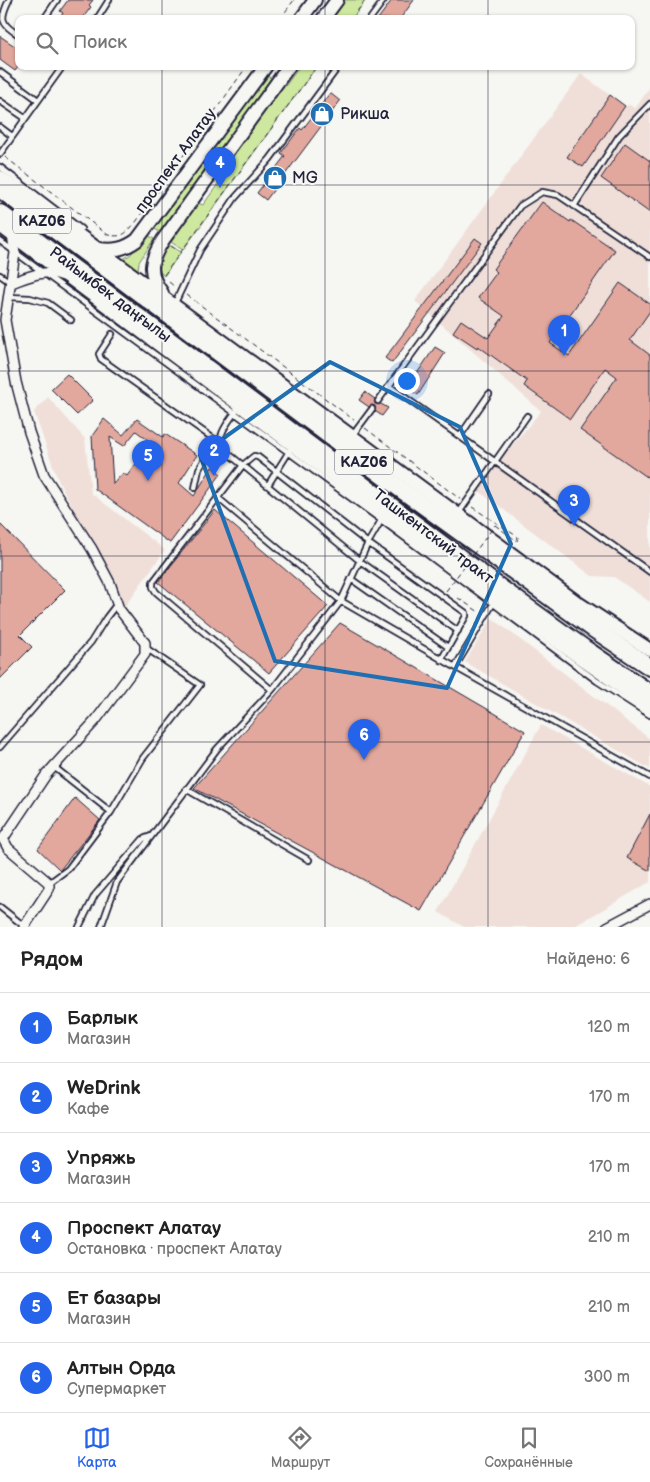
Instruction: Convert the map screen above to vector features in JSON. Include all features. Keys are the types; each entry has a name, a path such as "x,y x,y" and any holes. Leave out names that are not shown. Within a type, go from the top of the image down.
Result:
{"highway":[{"name":"Райымбек даңғылы","path":"0,189 91,251"},
{"name":"Райымбек даңғылы","path":"0,213 219,377"},
{"name":"KАZ06","path":"91,251 399,488 592,628 650,667"},
{"name":"Ташкентский тракт","path":"219,377 502,589 584,648 650,692"}],"main road":[{"path":"304,15 315,0"},
{"path":"327,15 337,0"},
{"name":"проспект Алатау","path":"91,251 118,250 138,240 263,70"},
{"path":"171,303 157,286 152,274 151,264 155,253 286,70"},
{"path":"0,177 91,251 171,303 353,434 578,603 650,650"},
{"path":"0,226 237,409 495,601 650,707"}],"street":[{"path":"11,234 15,253 5,320 16,382 29,432 44,475 92,549 110,583 119,609 145,642 146,648 145,654 96,720 46,775 3,839 8,848 49,883 49,889 24,927"},
{"path":"11,282 43,272 58,274 74,282"},
{"path":"607,927 650,904"}],"lane":[{"path":"9,0 2,10 2,20 6,26 15,32"},
{"path":"47,15 57,0"},
{"path":"100,15 109,0"},
{"path":"373,15 384,0"},
{"path":"0,153 60,70"},
{"path":"171,303 180,291 200,250 236,198 270,159 336,70"},
{"path":"0,72 38,100"},
{"path":"0,101 25,118"},
{"path":"574,206 619,136 650,104"},
{"path":"0,127 12,136"},
{"path":"0,168 88,234 91,251"},
{"path":"378,401 520,206 542,192 558,195 650,257"},
{"path":"0,241 237,409 218,442 199,469 195,488"},
{"path":"0,275 11,282"},
{"path":"9,297 30,298 48,303 71,320"},
{"path":"112,334 99,354 101,359 218,442 224,450 243,466 360,561 458,631"},
{"path":"389,386 650,572"},
{"path":"460,436 489,394"},
{"path":"353,434 372,409"},
{"path":"459,513 527,416"},
{"path":"268,485 290,449"},
{"path":"272,690 156,592 153,587 153,582 243,466 254,456 258,457 368,542 466,613 441,660"},
{"path":"218,498 341,601 441,660 650,777"},
{"path":"101,927 117,882 217,749 272,690 341,601 368,542 383,517"},
{"path":"351,579 448,647"},
{"path":"455,667 495,601 597,680 650,716"},
{"path":"0,747 91,642 117,604"},
{"path":"49,883 68,870 111,812 143,758 200,685 146,648"},
{"path":"54,767 111,812"},
{"path":"186,789 309,860"},
{"path":"79,927 95,895 143,839 151,836"},
{"path":"0,907 24,927"}],"path":[{"path":"283,15 294,0"},
{"path":"355,15 365,0"},
{"path":"0,153 108,235 118,237 125,234 136,222 244,70"},
{"path":"313,70 164,276 165,279 180,291 466,504 518,537 517,541 495,525 446,591"},
{"path":"170,245 181,252"},
{"path":"454,596 485,616"}],"highlighted area":[{"path":"330,362 460,427 511,544 447,688 275,661 200,455"}],"shaded area":[{"path":"581,74 625,106 630,105 635,109 650,87 650,602 614,577 592,576 476,489 541,411 415,301"},
{"path":"48,397 85,439 91,493 165,550 125,606 58,480 34,412"},
{"path":"492,618 650,739 650,769 465,662"},
{"path":"541,725 650,787 650,882 573,927 464,927 438,912"}],"green space":[{"path":"343,0 366,0 355,15 332,15"},
{"path":"297,70 314,70 183,250 171,242 198,203 203,205 223,177 227,164 277,92 283,89"},
{"path":"266,75 272,79 160,232 153,228"},
{"path":"148,235 154,239 139,262 138,270 123,259 130,255"},
{"path":"169,245 181,252 164,276 156,268 159,259"}],"building":[{"path":"68,0 93,0 89,5 91,7 85,15 62,15 63,13 60,11"},
{"path":"392,0 414,0 403,15 381,15"},
{"path":"0,36 15,46 16,70 15,71 0,60"},
{"name":"Рикша","path":"330,93 340,101 266,200 257,193 285,156 281,153 300,128 302,130"},
{"path":"610,95 625,106 583,167 567,157"},
{"path":"625,143 650,161 650,213 601,178"},
{"path":"542,202 615,250 550,343 569,356 620,283 650,304 650,311 630,340 650,355 650,479 580,430 617,377 605,368 570,419 524,386 527,381 478,346 477,348 453,332 461,320 488,338 504,316 478,298 497,272 493,269"},
{"path":"475,238 482,243 392,363 385,358"},
{"path":"435,347 445,353 418,395 407,388"},
{"path":"67,374 93,400 77,415 51,389"},
{"path":"365,392 375,399 375,404 381,404 388,408 382,416 375,411 375,406 369,407 359,400"},
{"path":"104,419 123,435 137,419 163,437 165,434 197,455 179,483 194,496 212,467 221,474 170,543 95,489 92,436","holes":["136,431 156,446 144,466 138,461 127,476 123,473 113,484 110,437 124,446"]},
{"path":"215,510 328,606 269,673 158,582"},
{"path":"0,524 65,590 20,635 32,647 0,679"},
{"path":"340,623 525,731 421,911 194,788"},
{"path":"75,798 100,820 60,870 38,849"},
{"path":"650,814 650,871 627,858"}],"place":[{"name":"Рикша","path":"322,114"},
{"name":"MG","path":"275,178"},
{"name":"Проспект Алатау","path":"220,188"},
{"name":"Барлык","path":"564,356"},
{"name":"WeDrink","path":"214,476"},
{"name":"Ет базары","path":"148,481"},
{"name":"Упряжь","path":"574,526"},
{"name":"Алтын Орда","path":"364,760"}]}
